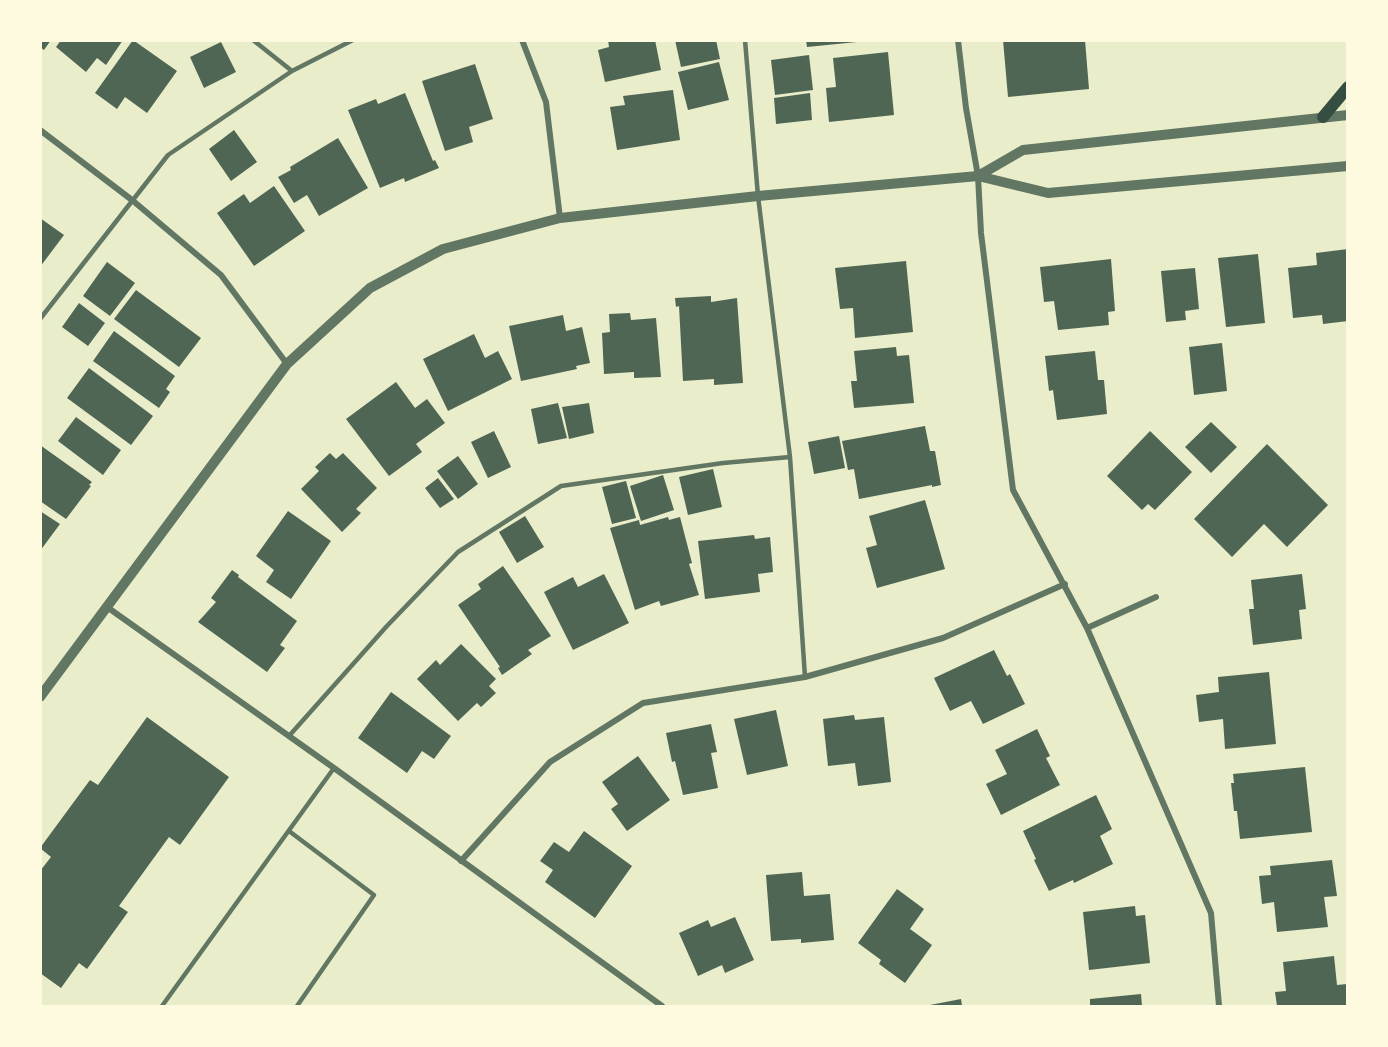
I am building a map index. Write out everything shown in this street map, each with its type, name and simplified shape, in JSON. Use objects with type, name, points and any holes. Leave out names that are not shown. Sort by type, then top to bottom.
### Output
[{"type":"main road","points":[[1323,117],[1347,87]]},
{"type":"street","points":[[522,40],[546,102],[560,218]]},
{"type":"street","points":[[958,40],[966,108],[978,176],[981,233],[1013,490],[1087,628],[1210,913],[1219,1006]]},
{"type":"street","points":[[978,176],[1023,150],[1347,115]]},
{"type":"street","points":[[40,130],[132,200],[221,275],[287,364]]},
{"type":"street","points":[[40,697],[287,364],[370,288],[443,249],[560,218],[758,196],[978,176],[1048,193],[1347,166]]},
{"type":"street","points":[[461,861],[550,762],[643,703],[805,677],[943,638],[1065,584]]},
{"type":"street","points":[[1087,628],[1156,597]]},
{"type":"street","points":[[107,607],[662,1006]]},
{"type":"lane","points":[[253,40],[292,71]]},
{"type":"lane","points":[[40,319],[168,154],[292,71],[353,40]]},
{"type":"lane","points":[[746,40],[758,196],[790,458],[805,677]]},
{"type":"lane","points":[[289,736],[386,627],[458,552],[561,486],[723,463],[790,458]]},
{"type":"lane","points":[[162,1006],[334,768]]},
{"type":"lane","points":[[289,831],[374,895],[297,1006]]},
{"type":"building","points":[[40,40],[51,40],[44,50],[40,47]]},
{"type":"building","points":[[61,40],[123,40],[106,65],[97,58],[86,72],[56,47]]},
{"type":"building","points":[[133,40],[177,71],[147,113],[125,97],[117,109],[95,93]]},
{"type":"building","points":[[608,40],[655,40],[661,70],[605,82],[598,50],[609,47]]},
{"type":"building","points":[[675,40],[716,40],[720,59],[681,67]]},
{"type":"building","points":[[806,40],[857,40],[857,42],[807,47]]},
{"type":"building","points":[[1003,40],[1085,40],[1089,89],[1008,97]]},
{"type":"building","points":[[221,42],[236,72],[204,88],[190,57]]},
{"type":"building","points":[[888,52],[894,115],[829,122],[826,88],[836,87],[833,58]]},
{"type":"building","points":[[809,55],[813,90],[775,95],[771,60]]},
{"type":"building","points":[[719,62],[729,100],[688,110],[678,72]]},
{"type":"building","points":[[475,64],[493,119],[469,127],[473,142],[445,151],[422,81]]},
{"type":"building","points":[[673,90],[680,140],[617,150],[610,107],[625,105],[623,96]]},
{"type":"building","points":[[405,93],[433,161],[435,160],[439,168],[405,182],[404,178],[380,188],[348,110],[376,99],[378,104]]},
{"type":"building","points":[[810,93],[812,120],[776,124],[774,98]]},
{"type":"building","points":[[234,130],[257,162],[231,181],[209,149]]},
{"type":"building","points":[[338,138],[368,188],[319,216],[307,195],[294,203],[278,177],[291,170],[290,167]]},
{"type":"building","points":[[274,186],[305,231],[254,266],[217,213],[244,194],[250,203]]},
{"type":"building","points":[[40,218],[64,235],[40,267]]},
{"type":"building","points":[[1348,249],[1348,321],[1323,324],[1322,315],[1293,318],[1288,268],[1317,265],[1316,253]]},
{"type":"building","points":[[1258,254],[1265,323],[1226,327],[1218,258]]},
{"type":"building","points":[[1111,259],[1115,311],[1108,312],[1109,325],[1058,330],[1054,301],[1044,302],[1040,267]]},
{"type":"building","points":[[906,261],[913,332],[855,338],[853,308],[840,309],[835,268]]},
{"type":"building","points":[[107,262],[135,283],[110,316],[83,296]]},
{"type":"building","points":[[1195,268],[1199,309],[1185,311],[1186,320],[1166,322],[1161,271]]},
{"type":"building","points":[[136,290],[201,338],[179,367],[114,319]]},
{"type":"building","points":[[711,296],[711,302],[737,298],[743,383],[714,385],[714,379],[683,381],[679,306],[676,307],[675,298]]},
{"type":"building","points":[[79,303],[105,323],[88,346],[62,327]]},
{"type":"building","points":[[630,313],[631,320],[656,318],[661,377],[634,378],[634,372],[604,374],[602,333],[610,332],[609,314]]},
{"type":"building","points":[[563,315],[566,331],[582,327],[590,363],[576,366],[577,369],[521,381],[509,326]]},
{"type":"building","points":[[114,331],[175,376],[166,389],[170,392],[159,408],[93,361]]},
{"type":"building","points":[[474,334],[485,358],[498,351],[512,379],[448,411],[423,359]]},
{"type":"building","points":[[1222,343],[1227,391],[1194,395],[1189,347]]},
{"type":"building","points":[[896,347],[897,356],[909,355],[914,403],[854,408],[851,381],[857,381],[854,351]]},
{"type":"building","points":[[1095,351],[1098,380],[1104,380],[1107,414],[1057,420],[1053,390],[1049,391],[1045,356]]},
{"type":"building","points":[[89,368],[153,416],[131,445],[67,398]]},
{"type":"building","points":[[396,382],[415,408],[427,399],[445,423],[416,444],[422,452],[389,476],[346,419]]},
{"type":"building","points":[[558,403],[567,438],[538,444],[531,409]]},
{"type":"building","points":[[589,403],[594,433],[569,439],[562,407]]},
{"type":"building","points":[[76,417],[121,450],[103,475],[58,441]]},
{"type":"building","points":[[1211,422],[1237,447],[1211,473],[1185,447]]},
{"type":"building","points":[[925,426],[930,451],[935,451],[941,485],[859,499],[854,469],[848,470],[842,441]]},
{"type":"building","points":[[494,431],[511,467],[488,478],[471,442]]},
{"type":"building","points":[[1150,431],[1192,472],[1155,510],[1148,504],[1142,510],[1107,476]]},
{"type":"building","points":[[839,436],[845,468],[814,474],[808,442]]},
{"type":"building","points":[[1267,444],[1328,505],[1287,547],[1264,524],[1232,557],[1194,519]]},
{"type":"building","points":[[40,445],[92,482],[66,519],[40,501]]},
{"type":"building","points":[[330,453],[336,459],[343,453],[377,488],[356,509],[361,513],[342,532],[301,489],[319,471],[315,467]]},
{"type":"building","points":[[458,456],[478,484],[458,499],[437,471]]},
{"type":"building","points":[[713,469],[722,507],[688,515],[679,477]]},
{"type":"building","points":[[663,475],[674,510],[641,521],[630,486]]},
{"type":"building","points":[[438,478],[454,499],[440,508],[425,488]]},
{"type":"building","points":[[626,481],[636,518],[612,524],[602,487]]},
{"type":"building","points":[[925,500],[945,569],[877,588],[866,548],[877,545],[869,516]]},
{"type":"building","points":[[40,511],[60,524],[40,551]]},
{"type":"building","points":[[288,511],[331,541],[291,599],[266,582],[274,570],[256,556]]},
{"type":"building","points":[[525,516],[544,547],[517,563],[499,532]]},
{"type":"building","points":[[668,517],[669,520],[680,517],[692,563],[689,564],[699,595],[661,606],[659,601],[635,610],[610,528],[639,520],[640,525]]},
{"type":"building","points":[[754,535],[755,539],[770,537],[773,572],[758,574],[760,592],[705,599],[698,541]]},
{"type":"building","points":[[503,566],[551,636],[528,650],[532,654],[502,675],[498,668],[500,667],[458,605],[481,589],[478,584]]},
{"type":"building","points":[[232,570],[239,575],[238,577],[297,621],[280,645],[285,648],[267,672],[198,622],[216,602],[211,598]]},
{"type":"building","points":[[604,574],[629,623],[573,650],[544,592],[573,577],[578,587]]},
{"type":"building","points":[[1302,574],[1306,609],[1299,610],[1302,639],[1253,645],[1249,609],[1254,609],[1251,580]]},
{"type":"building","points":[[461,644],[496,679],[489,686],[496,693],[481,707],[477,703],[458,721],[417,679],[436,660],[440,665]]},
{"type":"building","points":[[994,650],[1007,676],[1010,674],[1025,704],[983,724],[971,701],[950,711],[934,678]]},
{"type":"building","points":[[1269,672],[1276,744],[1225,749],[1223,719],[1199,722],[1196,695],[1219,692],[1218,677]]},
{"type":"building","points":[[391,692],[451,736],[434,759],[422,751],[407,773],[358,738]]},
{"type":"building","points":[[776,710],[788,766],[747,775],[734,719]]},
{"type":"building","points":[[854,715],[855,720],[884,717],[891,782],[858,786],[855,763],[828,766],[823,719]]},
{"type":"building","points":[[147,717],[229,777],[180,845],[169,837],[119,906],[128,912],[87,969],[79,963],[61,988],[40,973],[40,871],[51,857],[40,848],[90,780],[98,785]]},
{"type":"building","points":[[711,724],[717,752],[711,753],[718,788],[683,795],[675,761],[672,762],[666,733]]},
{"type":"building","points":[[1037,729],[1050,756],[1046,758],[1060,785],[1001,815],[986,784],[1007,774],[995,750]]},
{"type":"building","points":[[638,756],[670,800],[627,831],[611,809],[618,804],[602,782]]},
{"type":"building","points":[[1305,767],[1312,832],[1240,839],[1237,811],[1234,811],[1231,783],[1234,783],[1233,774]]},
{"type":"building","points":[[1096,795],[1112,829],[1100,836],[1113,864],[1074,883],[1073,880],[1049,891],[1023,831]]},
{"type":"building","points":[[584,831],[632,866],[595,918],[545,882],[553,870],[540,861],[554,842],[569,852]]},
{"type":"building","points":[[1332,860],[1337,896],[1324,897],[1328,927],[1277,932],[1274,902],[1262,904],[1259,876],[1271,875],[1270,866]]},
{"type":"building","points":[[802,872],[804,896],[830,894],[834,940],[801,943],[801,939],[771,941],[766,875]]},
{"type":"building","points":[[897,889],[924,909],[910,929],[932,945],[905,983],[879,964],[881,960],[858,943]]},
{"type":"building","points":[[1135,906],[1136,916],[1145,915],[1150,963],[1089,970],[1083,912]]},
{"type":"building","points":[[735,917],[754,960],[725,973],[722,965],[698,976],[679,933],[708,920],[711,927]]},
{"type":"building","points":[[1334,956],[1337,985],[1347,984],[1348,1006],[1277,1006],[1275,992],[1286,991],[1283,962]]},
{"type":"building","points":[[1141,994],[1142,1006],[1090,1006],[1090,999]]},
{"type":"building","points":[[961,999],[962,1006],[930,1006],[930,1005]]}]
